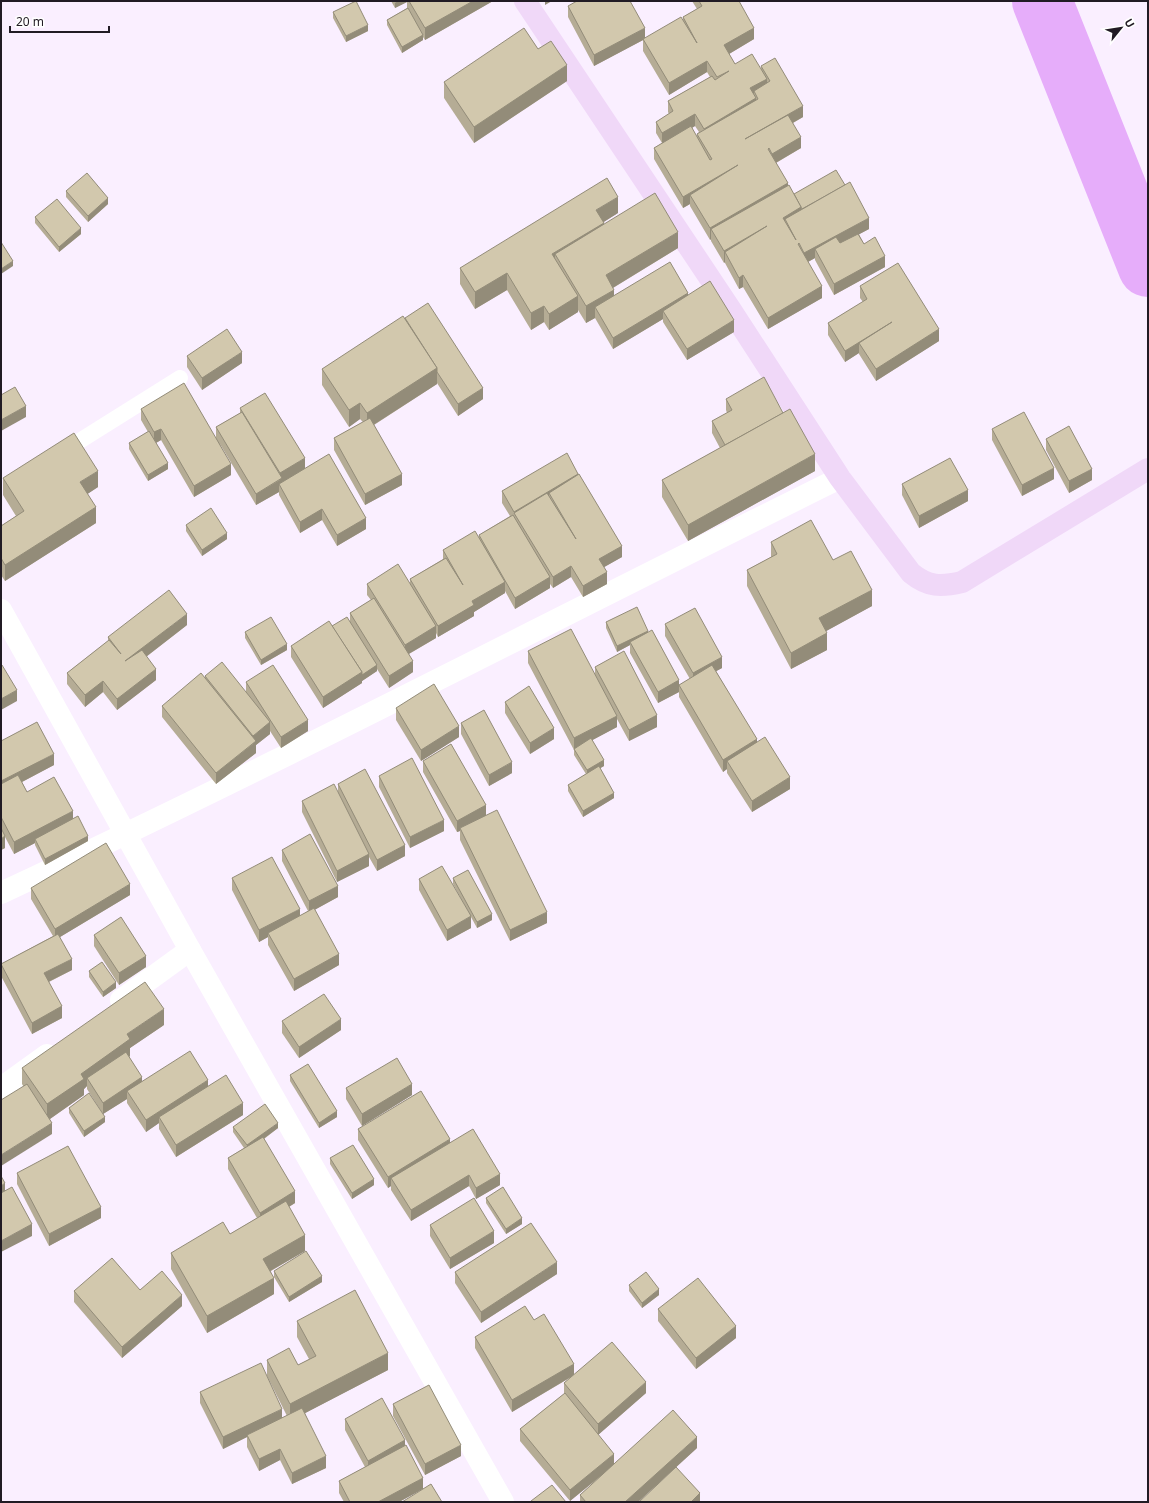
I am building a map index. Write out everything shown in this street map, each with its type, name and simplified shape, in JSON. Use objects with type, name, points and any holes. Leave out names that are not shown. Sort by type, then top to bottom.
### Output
[{"type":"street","points":[[525,1],[731,310],[840,478],[911,574],[921,581],[934,585],[947,585],[962,582],[1148,469]]},
{"type":"street","points":[[1,893],[127,834],[450,674],[703,545],[840,478]]},
{"type":"street","points":[[1,610],[127,834],[190,950],[503,1502]]},
{"type":"street","points":[[108,1010],[190,950]]},
{"type":"street","points":[[1,1088],[64,1042]]},
{"type":"lane","points":[[48,461],[180,378]]},
{"type":"building","points":[[356,1],[368,25],[346,36],[333,12]]},
{"type":"building","points":[[409,1],[473,1],[425,28]]},
{"type":"building","points":[[577,1],[630,1],[645,28],[594,55],[568,6]]},
{"type":"building","points":[[699,1],[739,1],[754,28],[724,45],[735,64],[752,54],[767,79],[750,88],[756,98],[704,129],[695,114],[662,133],[656,122],[673,111],[668,101],[712,76],[715,80],[729,71],[717,77],[707,61],[669,83],[643,39],[681,17],[697,43],[683,17],[702,6]]},
{"type":"building","points":[[408,8],[423,35],[402,47],[387,20]]},
{"type":"building","points":[[524,28],[538,49],[551,41],[567,65],[474,127],[444,82]]},
{"type":"building","points":[[775,58],[803,106],[745,139],[788,115],[801,137],[772,154],[769,148],[768,149],[788,183],[710,228],[690,195],[738,165],[683,197],[654,148],[691,126],[710,160],[712,159],[697,134],[758,99],[754,91],[770,81],[761,66]]},
{"type":"building","points":[[836,170],[845,185],[802,209],[794,194]]},
{"type":"building","points":[[87,173],[108,198],[88,216],[66,191]]},
{"type":"building","points":[[607,178],[618,197],[596,210],[604,223],[552,254],[578,296],[549,314],[544,306],[531,313],[507,273],[475,292],[460,268]]},
{"type":"building","points":[[850,182],[869,218],[804,253],[799,243],[798,244],[822,286],[768,318],[743,275],[739,278],[725,252],[767,226],[724,251],[711,229],[789,185],[801,207],[783,218],[796,240],[785,219]]},
{"type":"building","points":[[655,193],[678,232],[606,275],[614,290],[586,306],[555,254]]},
{"type":"building","points":[[57,199],[81,228],[59,247],[35,217]]},
{"type":"building","points":[[858,234],[864,244],[875,237],[885,256],[834,284],[815,249],[836,237],[840,243]]},
{"type":"building","points":[[1,242],[13,261],[1,269]]},
{"type":"building","points":[[670,262],[688,293],[613,338],[595,307]]},
{"type":"building","points":[[898,263],[939,329],[876,369],[859,343],[892,322],[845,351],[828,323],[867,299],[860,286]]},
{"type":"building","points":[[710,281],[734,320],[687,349],[663,311]]},
{"type":"building","points":[[428,303],[483,388],[458,404],[405,318]]},
{"type":"building","points":[[403,316],[437,368],[367,413],[360,403],[349,410],[322,369]]},
{"type":"building","points":[[227,329],[242,352],[202,378],[187,356]]},
{"type":"building","points":[[764,377],[783,413],[725,445],[712,421],[732,410],[726,399]]},
{"type":"building","points":[[184,383],[231,464],[194,486],[161,429],[154,432],[141,409]]},
{"type":"building","points":[[15,387],[26,406],[1,420],[1,395]]},
{"type":"building","points":[[265,393],[305,458],[280,473],[240,408]]},
{"type":"building","points":[[790,409],[815,454],[688,525],[662,480]]},
{"type":"building","points":[[242,412],[282,478],[256,494],[216,427]]},
{"type":"building","points":[[1024,412],[1054,468],[1022,485],[992,429]]},
{"type":"building","points":[[370,418],[402,474],[365,494],[334,438]]},
{"type":"building","points":[[1069,426],[1092,469],[1069,481],[1046,439]]},
{"type":"building","points":[[149,431],[168,463],[148,475],[129,443]]},
{"type":"building","points":[[74,433],[98,471],[80,482],[96,507],[5,565],[1,558],[1,526],[24,511],[3,478]]},
{"type":"building","points":[[567,453],[578,474],[514,512],[502,491]]},
{"type":"building","points":[[329,454],[366,518],[337,535],[322,509],[300,522],[279,484]]},
{"type":"building","points":[[950,458],[968,490],[919,516],[902,484]]},
{"type":"building","points":[[579,474],[622,546],[599,559],[607,572],[583,586],[571,566],[553,577],[514,513],[547,493],[576,539],[549,493]]},
{"type":"building","points":[[211,508],[227,533],[202,550],[186,525]]},
{"type":"building","points":[[513,515],[550,577],[515,598],[479,535]]},
{"type":"building","points":[[811,520],[833,560],[851,551],[872,590],[819,618],[827,633],[791,653],[747,570],[777,554],[771,542]]},
{"type":"building","points":[[475,531],[505,582],[472,601],[474,605],[438,626],[410,579],[446,558],[463,585],[443,550]]},
{"type":"building","points":[[398,564],[436,626],[405,645],[367,584]]},
{"type":"building","points":[[169,590],[187,614],[125,661],[142,650],[156,669],[117,699],[103,681],[85,695],[67,673],[109,640],[121,654],[108,637]]},
{"type":"building","points":[[374,598],[413,661],[389,676],[350,613]]},
{"type":"building","points":[[637,607],[648,631],[617,646],[606,622]]},
{"type":"building","points":[[695,608],[722,657],[693,673],[665,624]]},
{"type":"building","points":[[271,617],[287,644],[261,660],[245,632]]},
{"type":"building","points":[[347,617],[377,665],[362,675],[362,672],[332,626]]},
{"type":"building","points":[[329,621],[362,672],[323,697],[291,646]]},
{"type":"building","points":[[571,629],[617,716],[574,738],[528,651]]},
{"type":"building","points":[[652,630],[679,680],[658,692],[630,642]]},
{"type":"building","points":[[624,651],[657,715],[629,730],[595,667]]},
{"type":"building","points":[[222,662],[270,722],[253,736],[205,676]]},
{"type":"building","points":[[1,665],[17,690],[1,699]]},
{"type":"building","points":[[273,665],[308,720],[281,737],[246,682]]},
{"type":"building","points":[[712,665],[757,739],[723,760],[679,685]]},
{"type":"building","points":[[201,673],[256,741],[216,773],[162,706]]},
{"type":"building","points":[[434,684],[459,726],[421,750],[396,708]]},
{"type":"building","points":[[529,686],[554,728],[530,743],[505,702]]},
{"type":"building","points":[[484,710],[512,762],[489,775],[461,723]]},
{"type":"building","points":[[37,722],[54,754],[1,781],[1,741]]},
{"type":"building","points":[[765,737],[790,777],[752,801],[727,761]]},
{"type":"building","points":[[591,738],[604,760],[587,770],[574,749]]},
{"type":"building","points":[[451,744],[486,805],[457,821],[423,761]]},
{"type":"building","points":[[412,758],[444,820],[410,837],[379,776]]},
{"type":"building","points":[[599,766],[614,793],[583,811],[568,785]]},
{"type":"building","points":[[365,769],[405,845],[377,860],[338,784]]},
{"type":"building","points":[[18,775],[27,792],[54,777],[73,811],[14,842],[1,817],[1,784]]},
{"type":"building","points":[[334,784],[369,854],[337,871],[302,801]]},
{"type":"building","points":[[497,810],[547,912],[510,930],[460,828]]},
{"type":"building","points":[[78,816],[88,836],[45,859],[35,839]]},
{"type":"building","points":[[1,828],[5,836],[1,839]]},
{"type":"building","points":[[310,834],[338,886],[309,901],[282,850]]},
{"type":"building","points":[[106,843],[130,884],[55,929],[31,888]]},
{"type":"building","points":[[272,857],[300,909],[259,930],[232,878]]},
{"type":"building","points":[[442,866],[471,916],[447,930],[419,879]]},
{"type":"building","points":[[468,870],[492,914],[477,922],[453,878]]},
{"type":"building","points":[[314,908],[339,954],[294,979],[268,933]]},
{"type":"building","points":[[121,917],[146,956],[119,973],[94,935]]},
{"type":"building","points":[[58,934],[72,959],[44,973],[62,1006],[32,1023],[1,964]]},
{"type":"building","points":[[102,962],[116,982],[103,992],[89,971]]},
{"type":"building","points":[[145,982],[164,1009],[127,1034],[130,1039],[81,1074],[84,1079],[47,1104],[22,1068]]},
{"type":"building","points":[[324,994],[341,1019],[299,1047],[282,1021]]},
{"type":"building","points":[[190,1051],[208,1080],[146,1120],[127,1091]]},
{"type":"building","points":[[126,1052],[142,1077],[103,1103],[87,1078]]},
{"type":"building","points":[[397,1058],[412,1084],[362,1114],[346,1088]]},
{"type":"building","points":[[308,1064],[337,1111],[319,1123],[290,1075]]},
{"type":"building","points":[[226,1075],[243,1103],[176,1145],[159,1117]]},
{"type":"building","points":[[27,1084],[52,1123],[1,1155],[1,1100]]},
{"type":"building","points":[[421,1091],[450,1139],[388,1177],[358,1129]]},
{"type":"building","points":[[89,1093],[105,1117],[84,1131],[69,1108]]},
{"type":"building","points":[[265,1104],[278,1123],[247,1145],[233,1127]]},
{"type":"building","points":[[473,1129],[500,1174],[476,1188],[469,1175],[411,1210],[391,1178]]},
{"type":"building","points":[[263,1137],[295,1191],[260,1213],[228,1158]]},
{"type":"building","points":[[353,1145],[374,1179],[352,1193],[330,1158]]},
{"type":"building","points":[[68,1146],[101,1207],[49,1234],[17,1173]]},
{"type":"building","points":[[1,1176],[5,1183],[1,1186]]},
{"type":"building","points":[[12,1187],[32,1224],[1,1241],[1,1193]]},
{"type":"building","points":[[503,1187],[522,1218],[506,1229],[486,1198]]},
{"type":"building","points":[[474,1198],[494,1231],[450,1258],[430,1225]]},
{"type":"building","points":[[286,1201],[305,1235],[263,1259],[274,1278],[207,1316],[171,1253],[223,1222],[230,1234]]},
{"type":"building","points":[[531,1223],[557,1262],[481,1312],[455,1272]]},
{"type":"building","points":[[306,1251],[322,1276],[289,1297],[274,1271]]},
{"type":"building","points":[[112,1258],[140,1290],[162,1271],[182,1295],[122,1347],[74,1291]]},
{"type":"building","points":[[646,1272],[659,1289],[642,1303],[629,1285]]},
{"type":"building","points":[[698,1278],[736,1326],[696,1358],[658,1309]]},
{"type":"building","points":[[355,1290],[388,1353],[290,1404],[267,1360],[289,1348],[298,1365],[316,1356],[297,1321]]},
{"type":"building","points":[[525,1306],[534,1320],[544,1314],[574,1364],[512,1400],[475,1337]]},
{"type":"building","points":[[612,1342],[646,1382],[598,1424],[564,1383]]},
{"type":"building","points":[[261,1363],[282,1409],[223,1437],[200,1392]]},
{"type":"building","points":[[429,1385],[461,1445],[425,1464],[393,1404]]},
{"type":"building","points":[[565,1393],[614,1454],[570,1490],[520,1429]]},
{"type":"building","points":[[382,1398],[405,1440],[368,1461],[345,1419]]},
{"type":"building","points":[[302,1408],[326,1456],[292,1473],[280,1449],[259,1459],[247,1435]]},
{"type":"building","points":[[673,1410],[697,1437],[625,1502],[586,1502],[580,1495]]},
{"type":"building","points":[[406,1445],[423,1478],[378,1502],[350,1502],[339,1481]]},
{"type":"building","points":[[676,1467],[700,1493],[691,1502],[639,1502]]},
{"type":"building","points":[[431,1484],[442,1502],[402,1502]]},
{"type":"building","points":[[552,1485],[566,1502],[531,1501]]},
{"type":"waterway","points":[[1042,1],[1148,267]]}]
